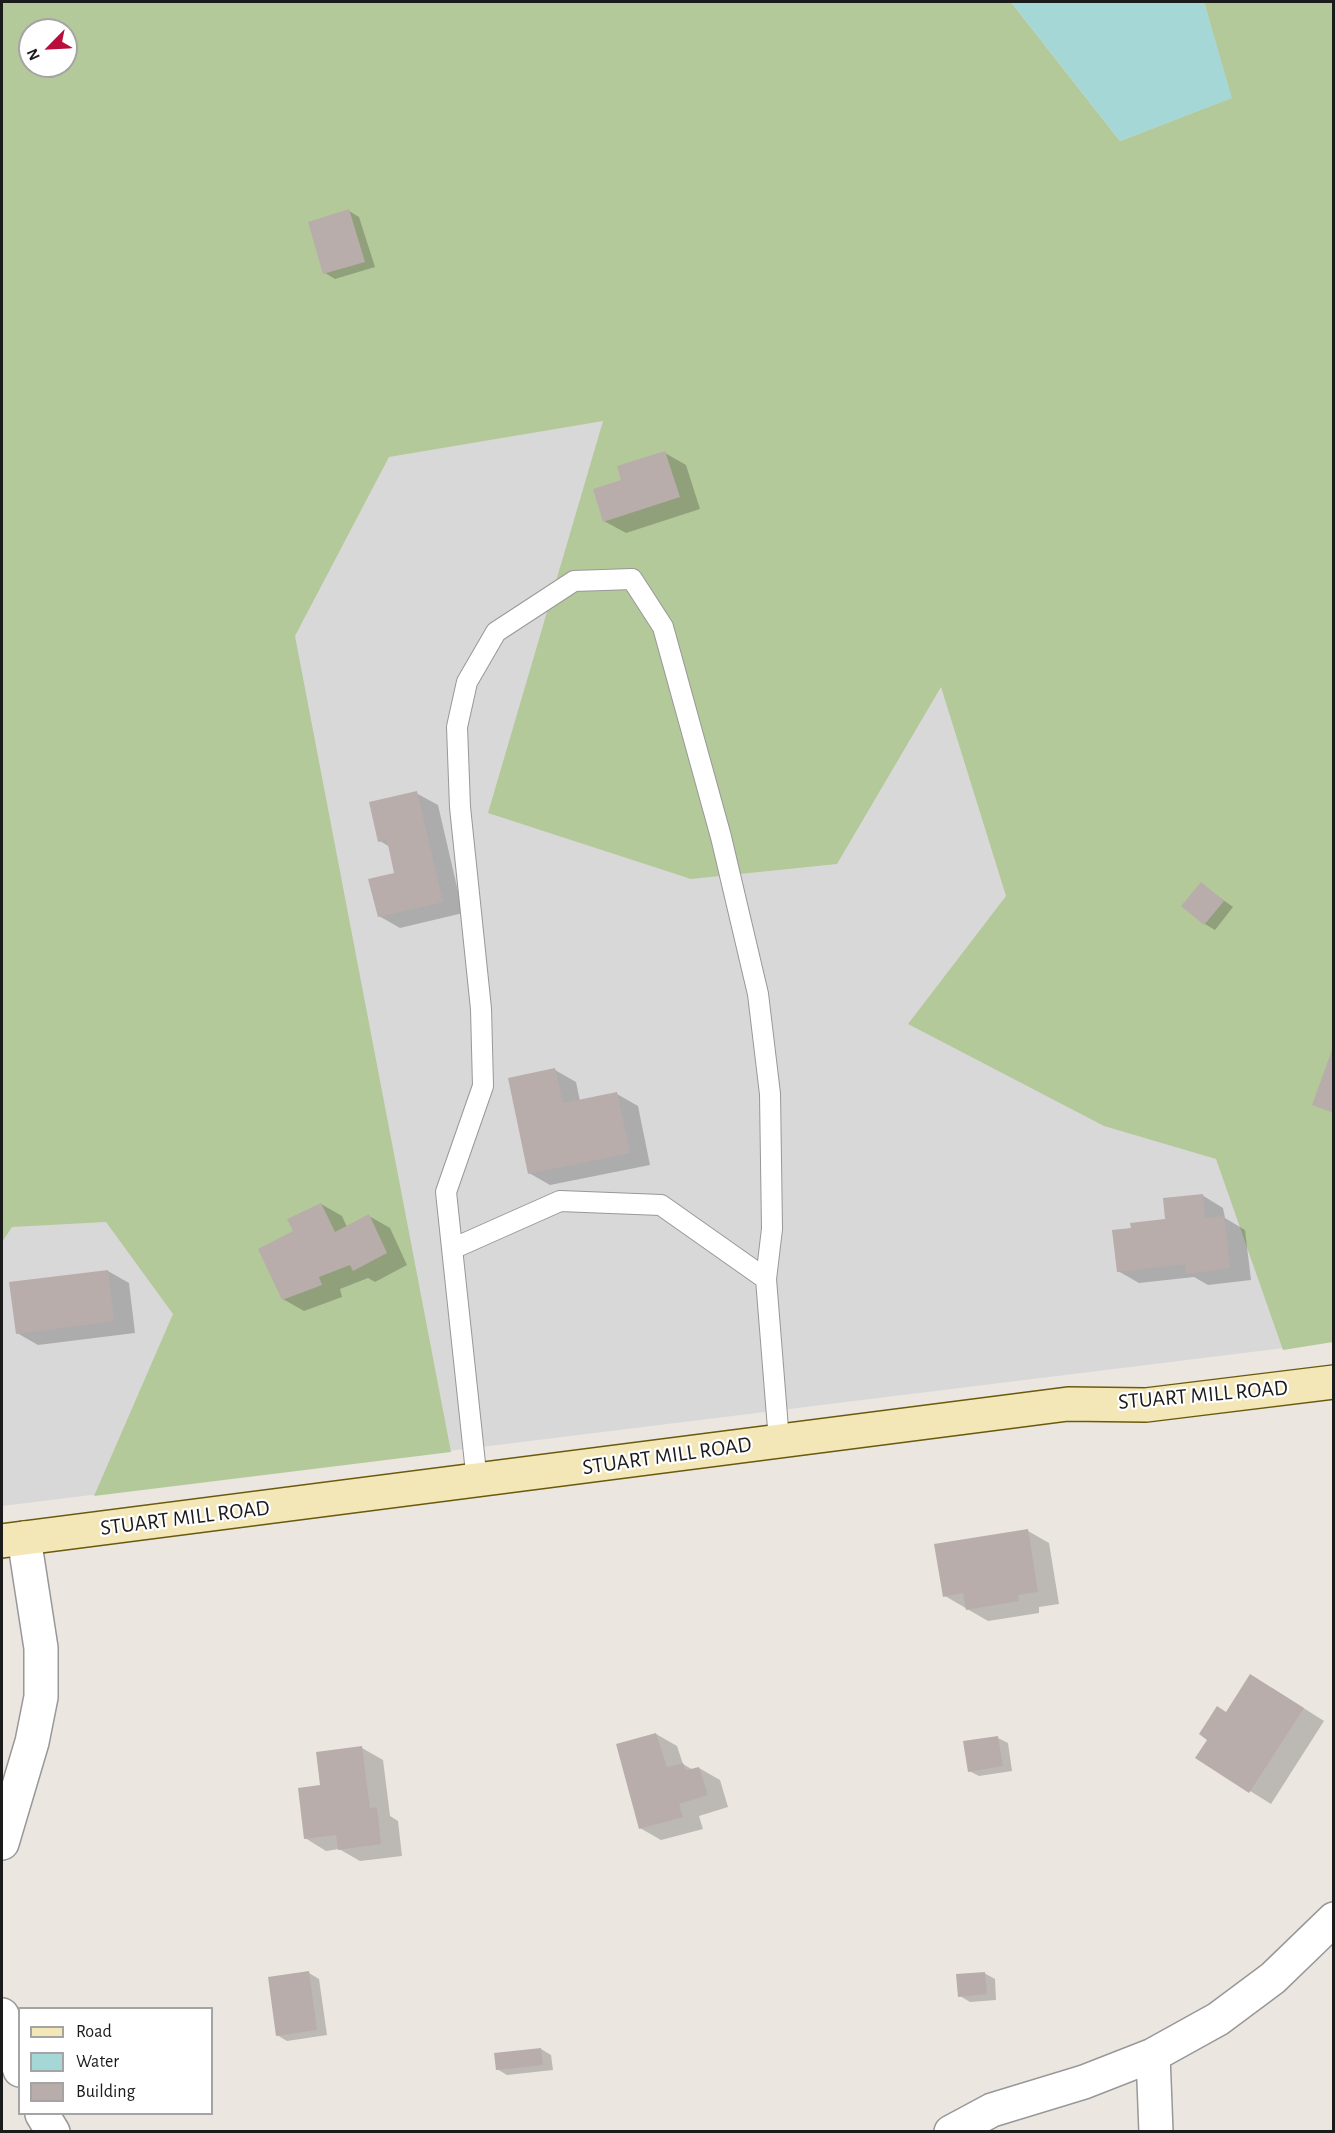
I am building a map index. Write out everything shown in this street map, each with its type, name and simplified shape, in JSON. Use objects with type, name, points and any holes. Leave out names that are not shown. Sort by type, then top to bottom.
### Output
[{"type":"main road","name":"STUART MILL ROAD","points":[[13,1539],[477,1482],[1068,1404],[1146,1405],[1334,1382]]},
{"type":"street","points":[[2,1843],[32,1742],[41,1697],[41,1648],[13,1539]]},
{"type":"street","points":[[951,2132],[992,2110],[1084,2082],[1153,2055],[1218,2019],[1273,1978],[1334,1919]]},
{"type":"street","points":[[2,2015],[18,2064]]},
{"type":"street","points":[[1153,2055],[1156,2132]]},
{"type":"street","points":[[43,2115],[53,2132]]},
{"type":"lane","points":[[477,1482],[446,1192],[483,1086],[481,1009],[460,807],[457,727],[467,682],[496,632],[574,581],[632,579],[663,627],[721,837],[758,994],[770,1094],[772,1229],[766,1279],[779,1441]]},
{"type":"lane","points":[[452,1249],[560,1202],[662,1205],[766,1279]]},
{"type":"shaded area","points":[[1333,139],[1333,1342],[2,1506],[2,504]]},
{"type":"green space","points":[[2,2],[1011,2],[1120,141],[1231,98],[1204,2],[1333,2],[1333,1342],[1283,1350],[1216,1159],[1104,1126],[908,1024],[1006,896],[941,687],[837,864],[691,879],[488,813],[603,421],[389,457],[295,636],[451,1452],[94,1496],[173,1314],[106,1222],[12,1227],[2,1242]]},
{"type":"water","points":[[1011,2],[1204,2],[1232,98],[1120,141]]},
{"type":"building","points":[[349,209],[365,262],[323,274],[308,222]]},
{"type":"building","points":[[665,451],[680,497],[603,522],[593,489],[621,480],[617,466]]},
{"type":"building","points":[[417,791],[443,902],[378,917],[368,879],[394,873],[387,840],[378,842],[369,802]]},
{"type":"building","points":[[1201,882],[1224,901],[1204,925],[1181,906]]},
{"type":"building","points":[[1334,1047],[1334,1113],[1312,1105]]},
{"type":"building","points":[[555,1068],[563,1103],[617,1092],[630,1153],[528,1174],[508,1078]]},
{"type":"building","points":[[1203,1194],[1205,1218],[1224,1216],[1230,1268],[1186,1274],[1185,1264],[1117,1272],[1112,1230],[1131,1228],[1130,1223],[1165,1219],[1163,1198]]},
{"type":"building","points":[[321,1203],[335,1232],[369,1214],[387,1253],[353,1271],[350,1265],[319,1277],[322,1285],[282,1300],[258,1249],[293,1231],[287,1219]]},
{"type":"building","points":[[108,1270],[114,1321],[16,1334],[9,1282]]},
{"type":"building","points":[[1028,1529],[1038,1592],[1018,1595],[1019,1601],[966,1610],[963,1593],[943,1597],[934,1544]]},
{"type":"building","points":[[1250,1674],[1304,1708],[1249,1793],[1195,1758],[1207,1740],[1199,1734],[1217,1706],[1226,1712]]},
{"type":"building","points":[[656,1733],[667,1767],[683,1763],[686,1770],[699,1767],[708,1795],[679,1804],[683,1817],[639,1829],[616,1744]]},
{"type":"building","points":[[998,1736],[1003,1766],[968,1772],[963,1741]]},
{"type":"building","points":[[362,1746],[370,1808],[377,1807],[381,1844],[338,1850],[336,1835],[304,1839],[298,1788],[320,1785],[316,1752]]},
{"type":"building","points":[[309,1971],[317,2030],[276,2036],[268,1977]]},
{"type":"building","points":[[985,1972],[987,1994],[958,1997],[956,1974]]},
{"type":"building","points":[[541,2048],[543,2065],[496,2070],[494,2053]]}]
